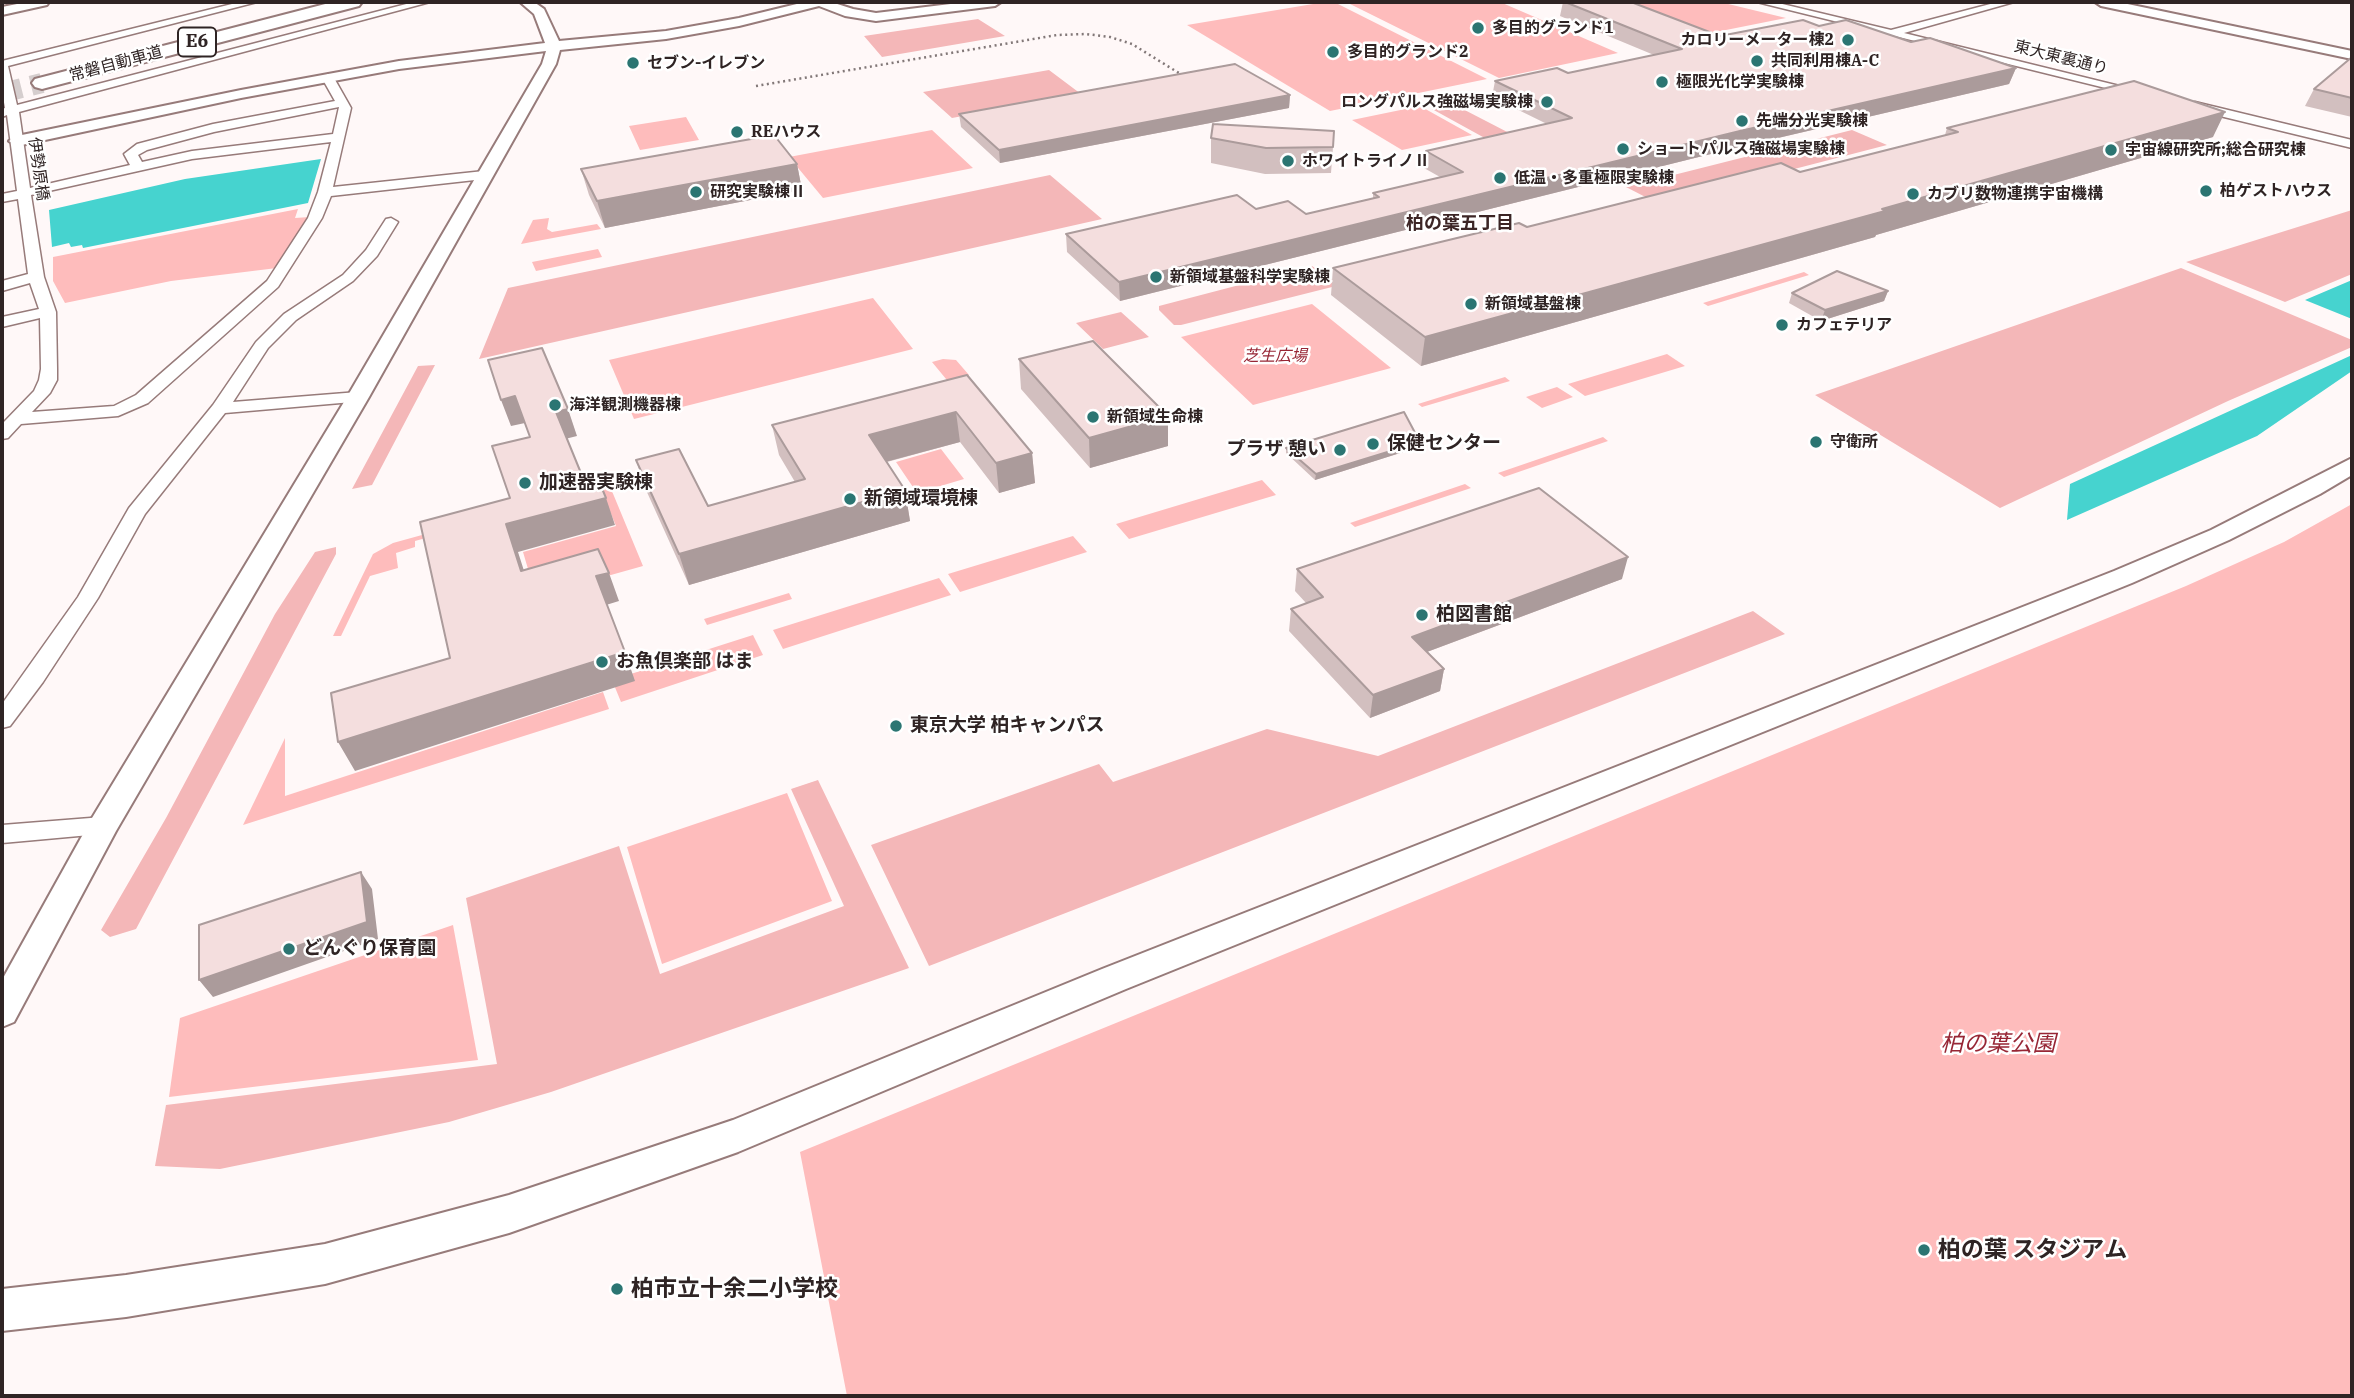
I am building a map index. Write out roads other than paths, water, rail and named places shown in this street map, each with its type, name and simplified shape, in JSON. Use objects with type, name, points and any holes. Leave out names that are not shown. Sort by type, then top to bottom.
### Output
[{"type":"highway","name":"常磐自動車道","points":[[316,2],[34,80],[353,2]]},
{"type":"street","points":[[2,11],[20,4],[43,2]]},
{"type":"street","points":[[2,65],[252,2]]},
{"type":"street","points":[[7,111],[425,2]]},
{"type":"street","points":[[2,1012],[103,826],[358,397],[549,64],[553,46],[547,24],[539,12],[526,2]]},
{"type":"street","points":[[16,141],[440,58],[703,29],[820,2],[850,13],[876,18],[995,2]]},
{"type":"street","name":"東大東裏通り","points":[[1762,2],[2155,96]]},
{"type":"street","points":[[1892,33],[2009,2]]},
{"type":"street","points":[[2101,2],[2352,55]]},
{"type":"street","name":"伊勢原橋","points":[[2,65],[7,111],[16,141],[36,277],[48,312],[48,380],[41,393],[2,434]]},
{"type":"street","points":[[17,419],[99,415],[118,411],[142,399],[273,284],[315,218],[325,192],[345,108],[328,78]]},
{"type":"street","points":[[137,166],[131,154],[142,147],[213,128],[342,103]]},
{"type":"street","points":[[2181,103],[2352,144]]},
{"type":"street","points":[[2,198],[192,155],[338,137]]},
{"type":"street","points":[[325,192],[484,174]]},
{"type":"street","points":[[2,720],[35,677],[88,598],[136,512],[220,408],[262,345],[290,317],[348,278],[372,253],[391,222]]},
{"type":"street","points":[[2,286],[36,277]]},
{"type":"street","points":[[2,322],[48,312]]},
{"type":"street","points":[[220,408],[358,397]]},
{"type":"street","points":[[2,1310],[125,1296],[325,1264],[509,1214],[738,1135],[1114,979],[2123,577],[2220,535],[2312,489],[2352,465]]},
{"type":"street","points":[[2,834],[103,826]]},
{"type":"water","points":[[321,159],[308,203],[83,248],[82,245],[71,247],[69,243],[52,247],[49,210],[185,179]]},
{"type":"water","points":[[2352,280],[2352,319],[2305,300]]},
{"type":"water","points":[[2352,355],[2352,371],[2257,436],[2067,520],[2070,484]]},
{"type":"tunnel","points":[[2,93],[42,83]]},
{"type":"railway","points":[[756,86],[1057,35],[1086,34],[1110,37],[1132,44],[1195,83]]},
{"type":"place","name":"多目的グランド1","points":[[1478,28]]},
{"type":"place","name":"カロリーメーター棟2","points":[[1848,40]]},
{"type":"place","name":"多目的グランド2","points":[[1333,52]]},
{"type":"place","name":"共同利用棟A-C","points":[[1757,61]]},
{"type":"place","name":"セブン-イレブン","points":[[633,63]]},
{"type":"place","name":"極限光化学実験棟","points":[[1662,82]]},
{"type":"place","name":"ロングパルス強磁場実験棟","points":[[1547,102]]},
{"type":"place","name":"先端分光実験棟","points":[[1742,121]]},
{"type":"place","name":"REハウス","points":[[737,132]]},
{"type":"place","name":"ショートパルス強磁場実験棟","points":[[1623,149]]},
{"type":"place","name":"宇宙線研究所;総合研究棟","points":[[2111,150]]},
{"type":"place","name":"ホワイトライノⅡ","points":[[1288,161]]},
{"type":"place","name":"低温・多重極限実験棟","points":[[1500,178]]},
{"type":"place","name":"柏ゲストハウス","points":[[2206,191]]},
{"type":"place","name":"研究実験棟Ⅱ","points":[[696,192]]},
{"type":"place","name":"カブリ数物連携宇宙機構","points":[[1913,194]]},
{"type":"place","name":"新領域基盤科学実験棟","points":[[1156,277]]},
{"type":"place","name":"新領域基盤棟","points":[[1471,304]]},
{"type":"place","name":"カフェテリア","points":[[1782,325]]},
{"type":"place","name":"海洋観測機器棟","points":[[555,405]]},
{"type":"place","name":"新領域生命棟","points":[[1093,417]]},
{"type":"place","name":"守衛所","points":[[1816,442]]},
{"type":"place","name":"保健センター","points":[[1373,444]]},
{"type":"place","name":"プラザ 憩い","points":[[1340,450]]},
{"type":"place","name":"加速器実験棟","points":[[525,483]]},
{"type":"place","name":"新領域環境棟","points":[[850,499]]},
{"type":"place","name":"柏図書館","points":[[1422,615]]},
{"type":"place","name":"お魚倶楽部 はま","points":[[602,662]]},
{"type":"place","name":"東京大学 柏キャンパス","points":[[896,726]]},
{"type":"place","name":"どんぐり保育園","points":[[289,949]]},
{"type":"place","name":"柏の葉 スタジアム","points":[[1924,1250]]},
{"type":"place","name":"柏市立十余二小学校","points":[[617,1289]]},
{"type":"district","name":"柏の葉五丁目","points":[[1460,224]]},
{"type":"park label","name":"芝生広場","points":[[1275,356]]},
{"type":"park label","name":"柏の葉公園","points":[[1998,1044]]}]
